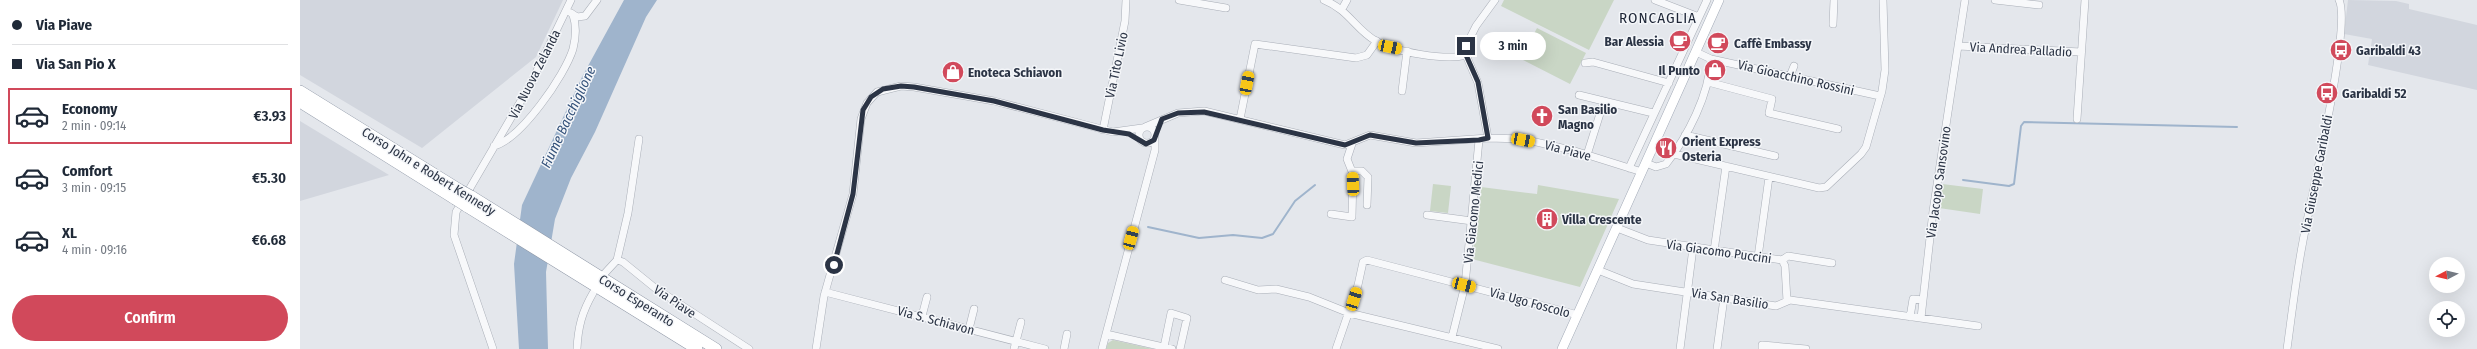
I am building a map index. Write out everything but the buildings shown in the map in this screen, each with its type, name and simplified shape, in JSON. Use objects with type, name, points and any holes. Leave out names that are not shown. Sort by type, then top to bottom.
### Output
[{"type":"highway","name":"Corso John e Robert Kennedy","points":[[300,91],[501,222],[555,262]]},
{"type":"highway","name":"Corso John e Robert Kennedy","points":[[300,102],[458,194]]},
{"type":"highway","name":"Corso John e Robert Kennedy","points":[[501,222],[558,251]]},
{"type":"highway","name":"Corso Esperanto","points":[[558,251],[716,349]]},
{"type":"highway","name":"Corso Esperanto","points":[[555,262],[697,349]]},
{"type":"main road","points":[[1562,349],[1696,52],[1717,1]]},
{"type":"street","name":"Via Nuova Zelanda","points":[[493,349],[454,234],[456,212],[529,87],[570,0]]},
{"type":"street","points":[[566,10],[573,15],[585,16],[597,0]]},
{"type":"street","name":"Via Tito Livio","points":[[1103,130],[1126,21],[1126,0]]},
{"type":"street","points":[[1179,0],[1226,8]]},
{"type":"street","points":[[1324,0],[1342,9],[1376,41],[1407,51],[1458,58],[1466,55]]},
{"type":"street","points":[[1342,9],[1347,0]]},
{"type":"street","points":[[1488,138],[1478,82],[1466,55],[1467,41],[1495,0]]},
{"type":"street","points":[[1655,0],[1699,17]]},
{"type":"street","points":[[1629,168],[1707,0]]},
{"type":"street","points":[[1833,24],[1834,0]]},
{"type":"street","points":[[1674,154],[1819,188],[1829,184],[1864,151],[1880,96],[1885,70],[1883,0]]},
{"type":"street","name":"Via Andrea Palladio","points":[[1965,0],[1958,46],[2081,52]]},
{"type":"street","points":[[1995,0],[2040,5]]},
{"type":"street","name":"Via Andrea Palladio","points":[[2077,119],[2085,0]]},
{"type":"street","name":"Via Giuseppe Garibaldi","points":[[2287,349],[2303,240],[2333,85],[2342,14],[2339,0]]},
{"type":"street","points":[[494,146],[502,143],[527,121],[565,68],[575,40],[576,27],[573,15]]},
{"type":"street","points":[[1240,119],[1255,44],[1356,58],[1367,55],[1376,41]]},
{"type":"street","name":"Via Jacopo Sansovino","points":[[1921,318],[1933,211],[1958,46]]},
{"type":"street","points":[[1402,91],[1407,51]]},
{"type":"street","name":"Via Gioacchino Rossini","points":[[1696,52],[1711,59],[1880,96]]},
{"type":"street","points":[[1646,163],[1662,167],[1674,154],[1685,134],[1708,82],[1711,59]]},
{"type":"street","points":[[1585,63],[1593,62],[1668,83]]},
{"type":"street","points":[[1790,76],[1794,66]]},
{"type":"street","points":[[1708,82],[1772,99],[1769,113],[1838,129]]},
{"type":"street","points":[[816,349],[825,292],[849,213],[856,176],[863,110],[871,97],[877,92],[901,86],[994,101],[1103,130],[1124,132],[1143,128],[1152,128],[1155,136],[1152,161],[1102,349]]},
{"type":"street","points":[[1579,95],[1654,114]]},
{"type":"street","points":[[1587,155],[1604,101]]},
{"type":"street","points":[[1142,142],[1139,134],[1143,128],[1178,113],[1195,111],[1240,119],[1345,145],[1352,144],[1347,159],[1352,171],[1354,195],[1352,217],[1331,214]]},
{"type":"street","points":[[1142,142],[1151,143],[1162,119]]},
{"type":"street","points":[[1124,132],[1142,142],[1150,150],[1152,161]]},
{"type":"street","points":[[1685,134],[1775,156]]},
{"type":"street","name":"Via Piave","points":[[1352,144],[1370,135],[1416,143],[1479,140],[1488,138],[1533,141],[1575,151],[1642,172]]},
{"type":"street","points":[[605,273],[617,260],[628,213],[639,139]]},
{"type":"street","name":"Via Giacomo Medici","points":[[1452,337],[1464,285],[1472,222],[1479,140]]},
{"type":"street","points":[[1714,251],[1726,166]]},
{"type":"street","points":[[1352,171],[1362,171],[1368,177],[1367,205]]},
{"type":"street","points":[[1758,257],[1769,177]]},
{"type":"street","points":[[1427,215],[1472,222]]},
{"type":"street","name":"Via Giacomo Puccini","points":[[1617,228],[1648,240],[1692,248],[1782,260],[1785,266],[1787,301]]},
{"type":"street","points":[[1680,349],[1692,248]]},
{"type":"street","points":[[1782,260],[1788,256],[1832,262]]},
{"type":"street","name":"Via Piave","points":[[617,260],[623,262],[655,288],[749,349]]},
{"type":"street","name":"Via Ugo Foscolo","points":[[1336,349],[1349,313],[1363,262],[1367,260],[1578,314]]},
{"type":"street","name":"Via San Basilio","points":[[1598,270],[1634,284],[1776,306],[1787,301],[1978,326]]},
{"type":"street","points":[[1226,280],[1258,290],[1276,289],[1309,297],[1349,313],[1498,349]]},
{"type":"street","name":"Via S. Schiavon","points":[[825,292],[969,329],[1015,345],[1046,349]]},
{"type":"street","points":[[577,349],[578,330],[581,316],[593,293]]},
{"type":"street","points":[[922,316],[927,297]]},
{"type":"street","points":[[1717,349],[1724,298]]},
{"type":"street","points":[[1910,317],[1913,299],[1923,300]]},
{"type":"street","points":[[969,329],[974,309]]},
{"type":"street","points":[[1164,347],[1171,313],[1186,318],[1180,349]]},
{"type":"street","points":[[1015,345],[1021,322]]},
{"type":"street","points":[[1064,349],[1067,334]]},
{"type":"street","points":[[1106,334],[1172,349]]},
{"type":"street","points":[[1762,349],[1762,345],[1806,349]]},
{"type":"shaded area","points":[[300,0],[563,0],[536,57],[422,148],[300,75]]},
{"type":"shaded area","points":[[2348,0],[2396,1],[2409,4],[2409,9],[2477,25],[2477,90],[2368,65],[2372,39],[2344,34]]},
{"type":"shaded area","points":[[300,121],[389,175],[300,201]]},
{"type":"green space","points":[[1504,0],[1614,0],[1589,50],[1501,6]]},
{"type":"green space","points":[[1537,28],[1586,53],[1570,84],[1521,59]]},
{"type":"green space","points":[[1433,184],[1451,186],[1448,213],[1430,211]]},
{"type":"green space","points":[[1942,184],[1983,189],[1980,214],[1939,208]]},
{"type":"green space","points":[[1538,185],[1619,199],[1580,287],[1472,259],[1481,187],[1537,194]]},
{"type":"green space","points":[[1113,340],[1153,349],[1106,349],[1108,343]]},
{"type":"water","name":"Fiume Bacchiglione","points":[[624,0],[657,0],[646,17],[595,132],[571,178],[555,219],[546,272],[548,349],[519,349],[514,264],[522,205],[582,77]]},
{"type":"waterway","points":[[1963,180],[2009,186],[2014,184],[2021,126],[2024,122],[2237,127]]},
{"type":"waterway","points":[[1148,227],[1199,238],[1233,235],[1262,238],[1273,234],[1295,201],[1315,185]]},
{"type":"place","name":"Bar Alessia","points":[[1680,41]]},
{"type":"place","name":"Caffè Embassy","points":[[1718,43]]},
{"type":"place","name":"Garibaldi 43","points":[[2341,50]]},
{"type":"place","name":"Il Punto","points":[[1715,70]]},
{"type":"place","name":"Enoteca Schiavon","points":[[953,72]]},
{"type":"place","name":"Garibaldi 52","points":[[2327,93]]},
{"type":"place","name":"San Basilio Magno","points":[[1542,116]]},
{"type":"place","name":"Orient Express Osteria","points":[[1666,148]]},
{"type":"place","name":"Villa Crescente","points":[[1547,219]]},
{"type":"district","name":"RONCAGLIA","points":[[1658,18]]},
{"type":"route","points":[[834,265],[853,194],[863,110],[871,97],[883,89],[901,86],[914,87],[994,101],[1103,130],[1120,133],[1124,132],[1134,136],[1146,144],[1149,144],[1154,140],[1158,126],[1162,119],[1178,113],[1195,111],[1240,119],[1345,145],[1352,144],[1370,135],[1416,143],[1479,140],[1488,138],[1487,129],[1478,82],[1466,55],[1466,46]]}]
